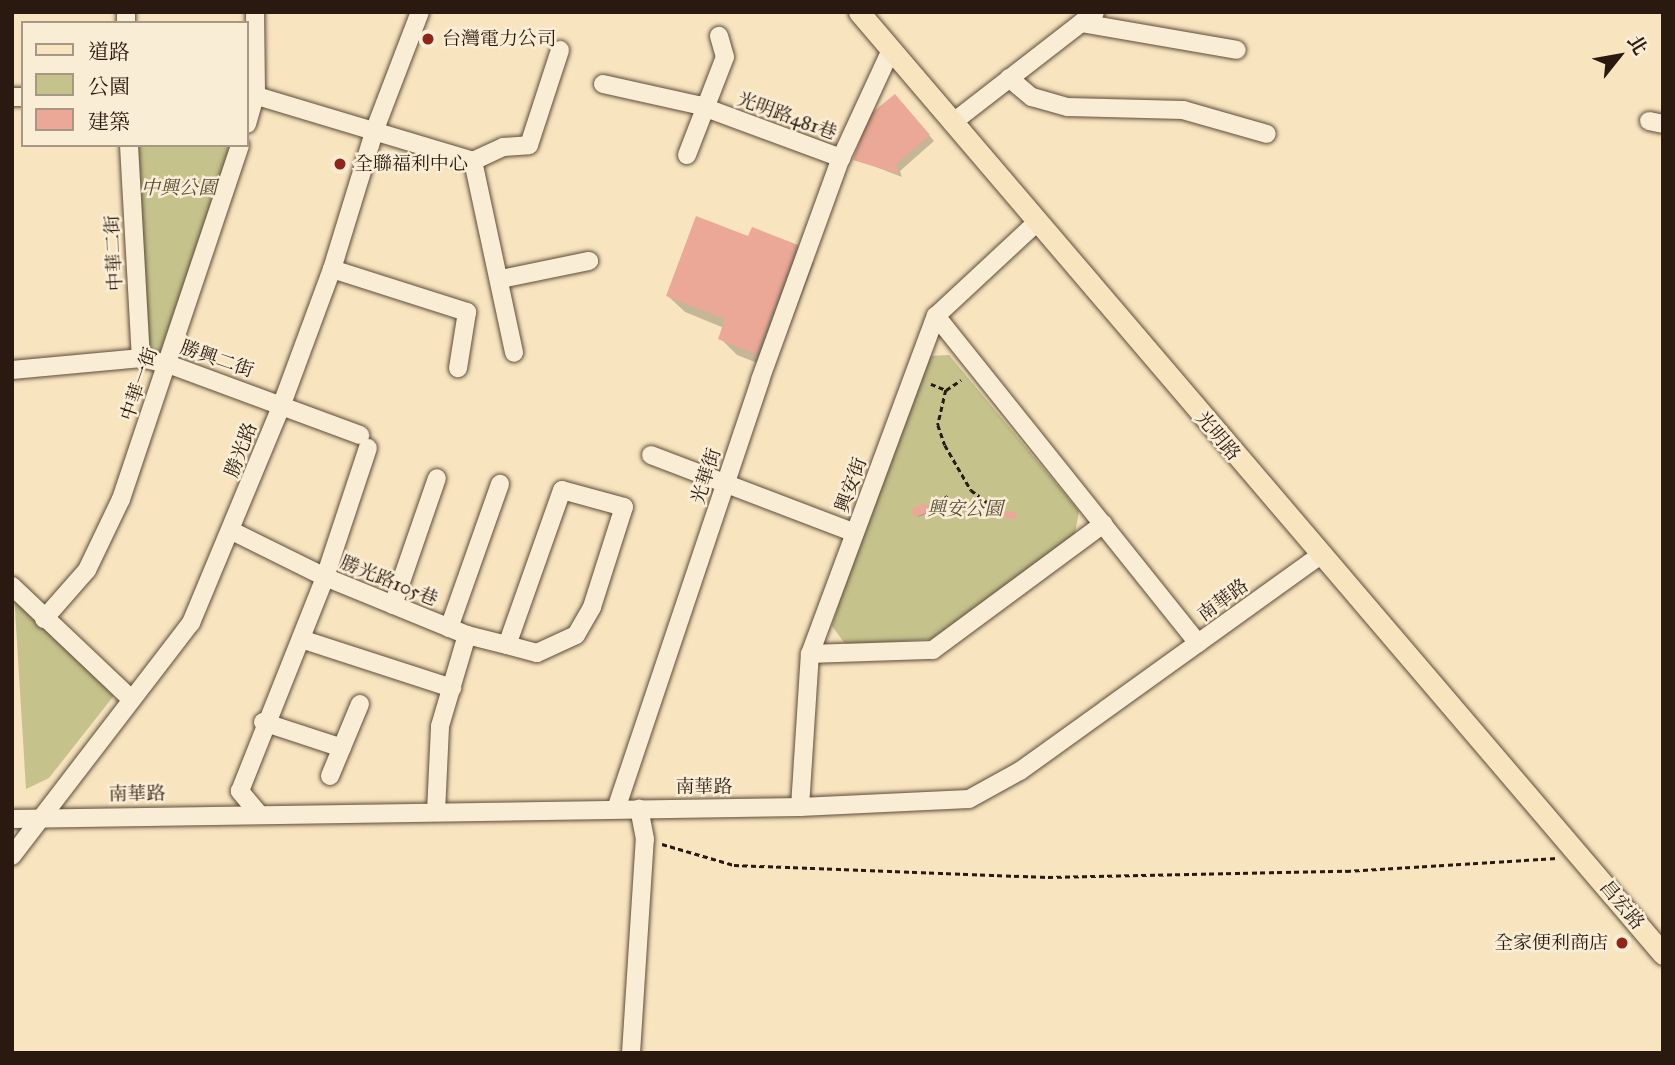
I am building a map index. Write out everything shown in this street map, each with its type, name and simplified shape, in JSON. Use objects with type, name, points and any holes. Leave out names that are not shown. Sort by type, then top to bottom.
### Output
[{"type":"main road","name":"光明路","points":[[859,12],[1320,556],[1581,856]]},
{"type":"main road","name":"昌宏路","points":[[1581,856],[1663,954]]},
{"type":"street","points":[[248,116],[256,12]]},
{"type":"street","name":"勝光路","points":[[12,856],[191,623],[232,531],[282,404],[332,269],[375,128],[420,12]]},
{"type":"street","points":[[952,123],[1088,18],[1237,50]]},
{"type":"street","points":[[687,155],[725,57],[719,36]]},
{"type":"street","points":[[251,93],[375,128],[473,161],[503,147],[529,145],[561,50]]},
{"type":"street","name":"光明路481巷","points":[[603,84],[655,92],[841,158],[891,50]]},
{"type":"street","points":[[1009,78],[1032,97],[1068,107],[1183,110],[1267,134]]},
{"type":"street","name":"中華二街","points":[[128,147],[141,358]]},
{"type":"street","name":"中華一街","points":[[44,620],[92,558],[121,499],[239,147]]},
{"type":"street","name":"光華街","points":[[616,809],[726,484],[841,158]]},
{"type":"street","points":[[473,161],[501,279],[514,353]]},
{"type":"street","name":"興安街","points":[[800,807],[810,654],[936,316],[1037,222]]},
{"type":"street","points":[[501,279],[589,261]]},
{"type":"street","points":[[332,269],[467,312],[458,368]]},
{"type":"street","points":[[936,316],[1198,643]]},
{"type":"street","name":"勝興二街","points":[[12,370],[141,358],[168,363],[282,404],[364,441],[324,577]]},
{"type":"street","points":[[651,455],[855,533]]},
{"type":"street","points":[[393,605],[437,478]]},
{"type":"street","points":[[449,628],[500,484]]},
{"type":"street","name":"勝光路105巷","points":[[232,531],[324,577],[449,628],[467,635],[537,653],[576,635],[593,607],[624,507],[562,490],[507,645]]},
{"type":"street","points":[[810,654],[933,650],[1103,524]]},
{"type":"street","name":"南華路","points":[[12,819],[44,816],[800,807],[970,799],[1020,771],[1320,556]]},
{"type":"street","points":[[259,814],[240,791],[263,722],[324,577]]},
{"type":"street","points":[[12,586],[44,620],[131,699]]},
{"type":"street","points":[[436,812],[440,726],[467,635]]},
{"type":"street","points":[[300,639],[452,688]]},
{"type":"street","points":[[330,776],[360,704]]},
{"type":"street","points":[[263,722],[342,748]]},
{"type":"street","points":[[631,1053],[645,839],[639,808]]},
{"type":"path","points":[[961,380],[946,390],[938,425],[945,445],[971,490],[1003,514]]},
{"type":"path","points":[[932,384],[946,390]]},
{"type":"path","points":[[929,508],[949,495]]},
{"type":"path","points":[[645,839],[734,865],[1048,877],[1346,871],[1581,856]]},
{"type":"green space","name":"中興公園","points":[[134,147],[234,147],[164,358],[145,353]]},
{"type":"green space","name":"興安公園","points":[[949,355],[1079,511],[1075,534],[932,639],[846,645],[832,626],[839,603],[929,356]]},
{"type":"green space","points":[[14,593],[116,693],[49,778],[26,789]]},
{"type":"building","points":[[895,94],[930,135],[895,165],[899,174],[853,160],[869,115]]},
{"type":"building","points":[[696,216],[748,236],[752,227],[798,245],[756,354],[718,339],[725,319],[666,296]]},
{"type":"building","points":[[927,503],[930,511],[914,517],[911,509]]},
{"type":"building","points":[[1003,511],[1016,512],[1015,519],[1003,518]]},
{"type":"place","name":"台灣電力公司","points":[[428,39]]},
{"type":"place","name":"全聯福利中心","points":[[340,164]]},
{"type":"place","name":"全家便利商店","points":[[1622,943]]}]
